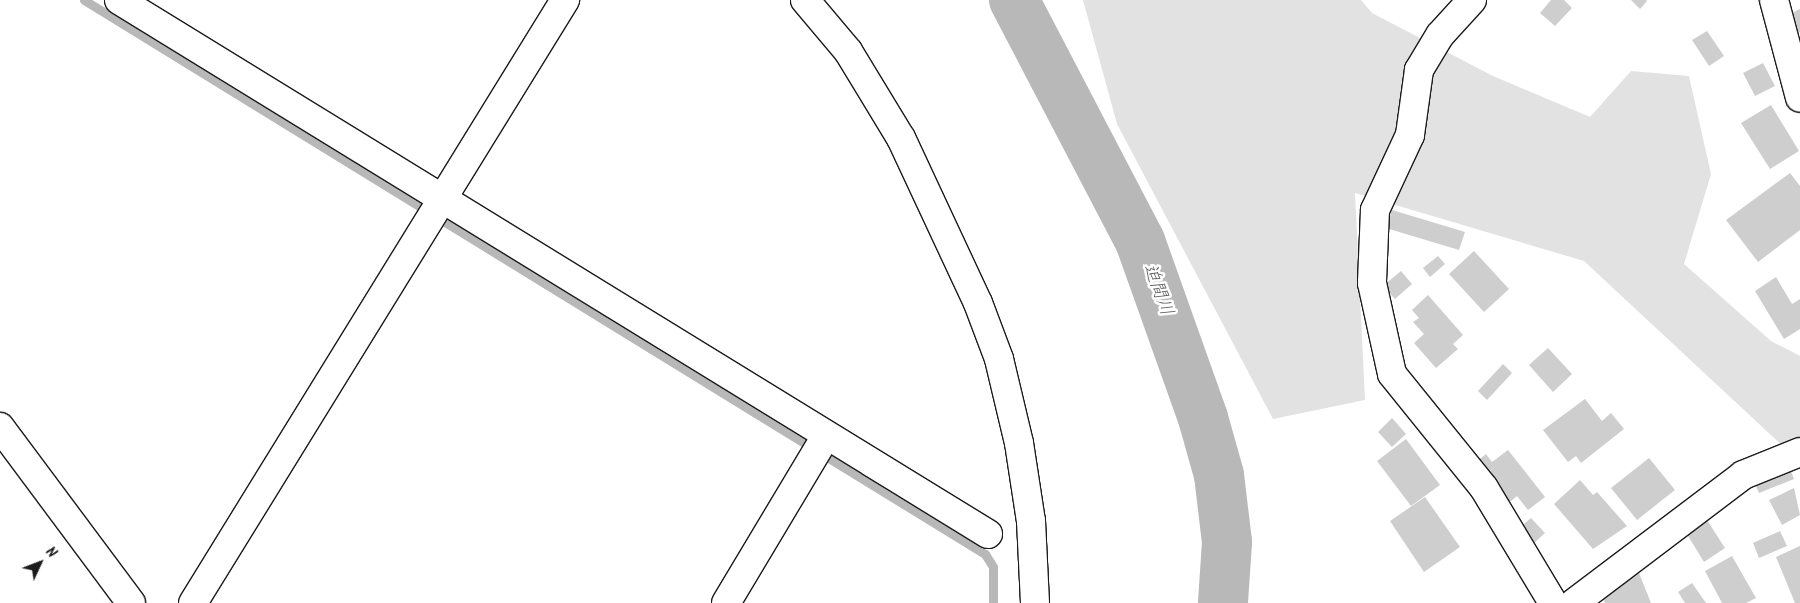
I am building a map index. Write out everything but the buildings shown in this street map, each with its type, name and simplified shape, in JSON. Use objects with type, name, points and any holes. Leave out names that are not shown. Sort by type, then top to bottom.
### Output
[{"type":"street","points":[[119,0],[988,534]]},
{"type":"street","points":[[193,603],[441,197],[565,0]]},
{"type":"street","points":[[805,0],[848,51],[901,138],[978,303],[999,359],[1019,443],[1031,520],[1035,603]]},
{"type":"street","points":[[1472,0],[1440,35],[1420,70],[1410,135],[1375,210],[1372,283],[1392,374],[1484,488],[1553,603]]},
{"type":"street","points":[[1774,0],[1800,98]]},
{"type":"street","points":[[0,427],[131,603]]},
{"type":"street","points":[[726,603],[826,436]]},
{"type":"street","points":[[1574,603],[1742,475],[1800,452]]},
{"type":"shaded area","points":[[1083,0],[1361,0],[1372,13],[1493,76],[1590,117],[1631,71],[1689,76],[1711,174],[1684,264],[1771,341],[1800,356],[1800,462],[1584,261],[1355,193],[1365,400],[1273,419],[1117,124]]},
{"type":"waterway","points":[[84,0],[985,554],[993,567],[993,603]]},
{"type":"waterway","name":"迫間川","points":[[1014,0],[1140,241],[1203,418],[1219,475],[1227,542],[1223,603]]}]
